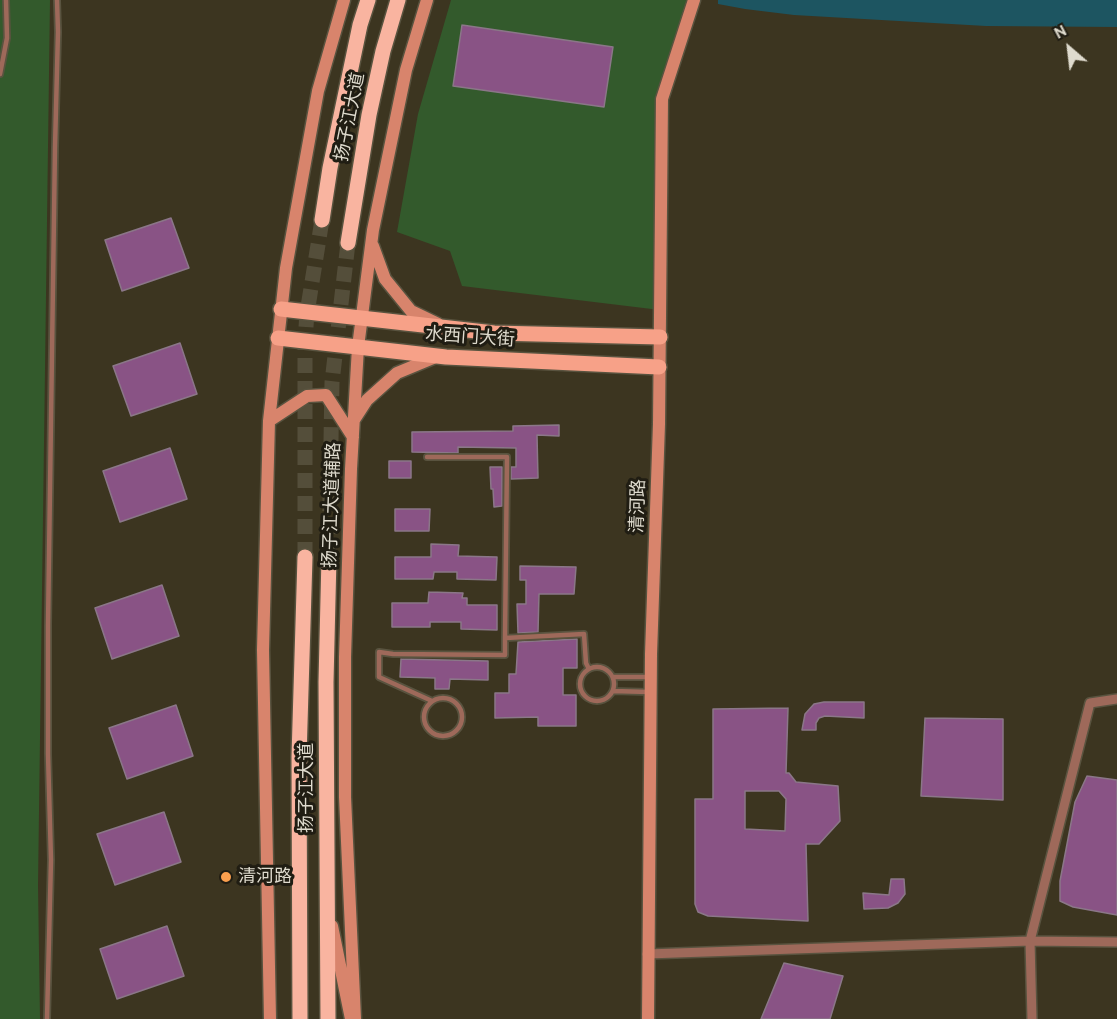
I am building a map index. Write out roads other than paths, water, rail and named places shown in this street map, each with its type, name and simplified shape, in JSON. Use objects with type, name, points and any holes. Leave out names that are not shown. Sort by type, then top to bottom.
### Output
[{"type":"highway","name":"扬子江大道","points":[[322,220],[330,168],[360,25],[368,0]]},
{"type":"highway","name":"扬子江大道","points":[[348,243],[369,115],[383,51],[398,0]]},
{"type":"highway","name":"扬子江大道","points":[[300,1019],[299,758],[304,557]]},
{"type":"highway","name":"扬子江大道","points":[[328,1019],[326,682],[329,557]]},
{"type":"main road","points":[[270,1019],[263,650],[269,421],[286,268],[318,91],[344,0]]},
{"type":"main road","name":"扬子江大道辅路","points":[[355,1019],[345,797],[345,657],[352,437],[358,347],[371,243],[406,70],[427,0]]},
{"type":"main road","name":"清河路","points":[[648,1019],[651,678],[660,338],[662,99],[694,0]]},
{"type":"main road","points":[[371,243],[385,279],[411,310],[444,327]]},
{"type":"main road","name":"水西门大街","points":[[281,309],[494,333],[660,338]]},
{"type":"main road","name":"水西门大街","points":[[278,338],[440,356],[659,367]]},
{"type":"main road","points":[[354,421],[368,400],[397,373],[440,356]]},
{"type":"main road","points":[[269,421],[307,396],[326,395],[352,437]]},
{"type":"main road","points":[[328,911],[339,954],[345,1001],[351,1019]]},
{"type":"street","points":[[1032,1019],[1030,941],[1090,703],[1117,699]]},
{"type":"street","points":[[647,954],[1030,941],[1117,942]]},
{"type":"lane","points":[[0,74],[7,38],[6,0]]},
{"type":"lane","points":[[47,1019],[51,860],[48,625],[57,0]]},
{"type":"lane","points":[[427,457],[507,458],[504,655],[379,652],[379,677],[432,701],[445,698],[456,704],[460,709],[461,722],[454,732],[442,736],[431,732],[427,727],[424,716],[432,701]]},
{"type":"lane","points":[[505,638],[584,634],[586,663],[589,669]]},
{"type":"lane","points":[[600,667],[610,672],[613,677],[613,691],[605,699],[588,698],[581,689],[582,678],[589,669],[600,667]]},
{"type":"lane","points":[[613,677],[651,678]]},
{"type":"lane","points":[[613,691],[651,692]]},
{"type":"water","points":[[718,0],[1117,0],[1117,27],[986,26],[794,15],[718,4]]},
{"type":"tunnel","points":[[305,557],[305,341],[307,313],[322,220]]},
{"type":"tunnel","points":[[329,557],[332,382],[348,243]]},
{"type":"place","name":"清河路","points":[[226,877]]}]
